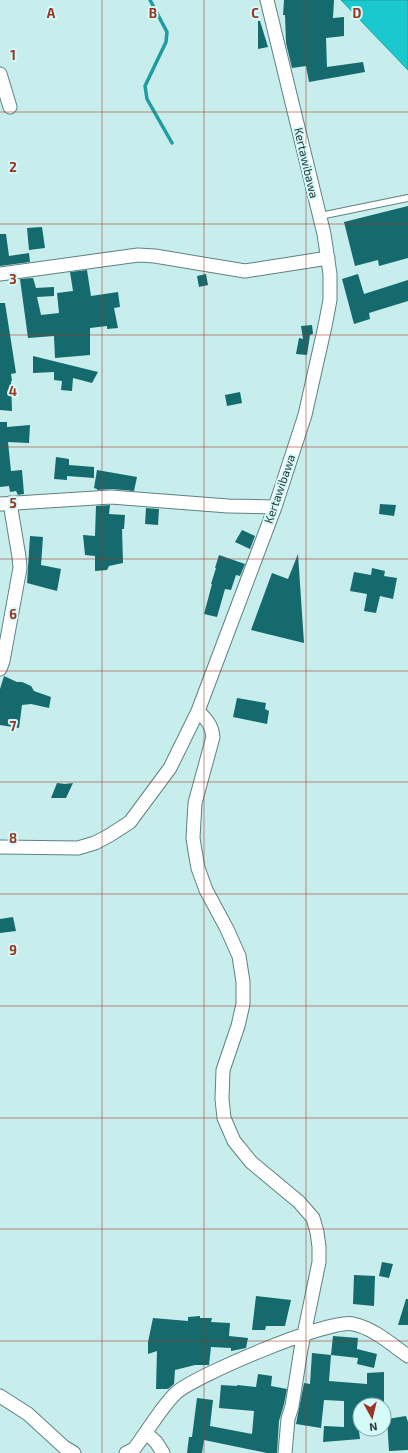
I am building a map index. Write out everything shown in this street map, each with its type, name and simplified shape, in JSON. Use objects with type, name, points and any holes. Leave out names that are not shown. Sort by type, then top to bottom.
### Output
[{"type":"street","name":"Kertawibawa","points":[[0,847],[78,848],[95,843],[130,822],[170,768],[198,711],[275,507],[305,415],[326,326],[330,300],[328,258],[267,0]]},
{"type":"street","points":[[0,74],[10,107]]},
{"type":"street","points":[[0,274],[138,255],[155,256],[245,271],[328,258]]},
{"type":"street","points":[[0,669],[3,661],[20,568],[19,557],[5,503],[111,498],[228,506],[275,507]]},
{"type":"street","points":[[198,711],[208,722],[212,730],[212,736],[195,803],[193,838],[194,851],[206,890],[239,956],[243,982],[241,1011],[223,1070],[222,1099],[224,1118],[234,1141],[251,1162],[300,1202],[313,1218],[317,1232],[319,1262],[302,1341],[292,1406],[288,1419],[285,1453]]},
{"type":"street","points":[[126,1453],[154,1441],[169,1400],[176,1392],[185,1386],[212,1372],[302,1341],[336,1325],[352,1324],[371,1331],[408,1356]]},
{"type":"street","points":[[0,1396],[28,1414],[64,1447],[74,1453]]},
{"type":"lane","points":[[319,216],[408,198]]},
{"type":"water","points":[[341,0],[408,0],[408,70]]},
{"type":"building","points":[[284,0],[334,0],[333,18],[344,17],[344,36],[326,38],[327,67],[363,62],[365,72],[309,82],[306,66],[292,68],[286,43],[285,15],[283,15]]},
{"type":"building","points":[[258,21],[260,21],[268,47],[258,49]]},
{"type":"building","points":[[408,206],[408,258],[379,266],[378,260],[355,266],[344,222]]},
{"type":"building","points":[[42,227],[45,248],[29,250],[27,228]]},
{"type":"building","points":[[0,234],[6,234],[9,256],[29,253],[30,262],[0,266]]},
{"type":"building","points":[[87,270],[91,296],[118,292],[120,307],[114,308],[118,328],[107,329],[107,326],[90,328],[90,355],[55,358],[54,336],[28,338],[20,279],[33,278],[36,288],[54,287],[54,296],[37,297],[41,315],[59,313],[57,293],[73,291],[70,272]]},
{"type":"building","points":[[206,274],[208,285],[199,287],[197,276]]},
{"type":"building","points":[[358,274],[364,294],[408,280],[408,301],[369,313],[370,319],[354,324],[342,279]]},
{"type":"building","points":[[0,303],[5,303],[16,373],[11,374],[12,411],[0,410]]},
{"type":"building","points":[[312,325],[313,334],[310,335],[307,355],[296,354],[299,338],[303,339],[301,326]]},
{"type":"building","points":[[33,356],[98,372],[92,383],[73,378],[72,391],[61,390],[62,381],[54,380],[54,372],[33,373]]},
{"type":"building","points":[[240,392],[242,403],[227,406],[225,395]]},
{"type":"building","points":[[0,422],[7,422],[7,427],[30,425],[29,443],[8,442],[11,471],[22,470],[24,494],[18,495],[16,491],[10,492],[9,486],[0,487]]},
{"type":"building","points":[[56,457],[69,459],[69,465],[94,467],[94,478],[67,476],[67,480],[54,479]]},
{"type":"building","points":[[97,470],[137,477],[134,491],[112,489],[97,490],[94,488]]},
{"type":"building","points":[[380,504],[396,505],[394,516],[379,514]]},
{"type":"building","points":[[110,505],[109,514],[125,515],[124,529],[122,529],[123,563],[109,566],[107,570],[95,571],[95,556],[85,555],[83,535],[95,536],[96,506]]},
{"type":"building","points":[[146,508],[159,509],[158,525],[145,524]]},
{"type":"building","points":[[242,530],[255,536],[250,549],[235,542]]},
{"type":"building","points":[[30,536],[43,537],[41,565],[61,569],[57,591],[27,583]]},
{"type":"building","points":[[298,554],[304,643],[251,630],[272,573],[288,579]]},
{"type":"building","points":[[219,555],[245,564],[240,576],[236,575],[231,590],[225,589],[217,617],[204,614]]},
{"type":"building","points":[[372,568],[385,571],[384,576],[397,578],[393,599],[380,596],[376,613],[364,611],[367,594],[350,591],[354,572],[371,575]]},
{"type":"building","points":[[4,676],[31,686],[34,691],[51,697],[49,708],[31,704],[22,705],[19,728],[0,725],[0,689]]},
{"type":"building","points":[[237,698],[266,703],[265,709],[269,711],[267,724],[233,717]]},
{"type":"building","points":[[57,783],[73,783],[66,798],[51,798]]},
{"type":"building","points":[[13,917],[16,931],[0,933],[0,919]]},
{"type":"building","points":[[382,1262],[393,1264],[389,1278],[379,1276]]},
{"type":"building","points":[[354,1275],[375,1276],[374,1306],[353,1304]]},
{"type":"building","points":[[256,1296],[291,1300],[285,1326],[266,1326],[265,1330],[252,1330]]},
{"type":"building","points":[[406,1299],[408,1299],[408,1325],[398,1325]]},
{"type":"building","points":[[200,1316],[200,1318],[212,1318],[211,1322],[230,1323],[229,1336],[248,1338],[246,1348],[231,1351],[231,1348],[211,1347],[209,1365],[195,1365],[175,1370],[174,1384],[168,1389],[156,1389],[157,1351],[148,1354],[148,1342],[153,1318],[188,1321],[188,1317]]},
{"type":"building","points":[[333,1336],[358,1338],[357,1349],[377,1354],[374,1368],[357,1364],[358,1358],[331,1355]]},
{"type":"building","points":[[312,1353],[331,1355],[329,1381],[367,1384],[367,1373],[384,1372],[384,1397],[352,1397],[352,1437],[360,1437],[360,1439],[323,1442],[324,1426],[344,1427],[344,1401],[324,1400],[321,1428],[296,1424],[304,1383],[310,1384]]},
{"type":"building","points":[[258,1374],[272,1376],[271,1386],[287,1389],[279,1421],[277,1453],[267,1453],[204,1440],[202,1453],[187,1453],[189,1437],[192,1437],[197,1398],[213,1400],[210,1426],[252,1434],[254,1411],[219,1408],[221,1385],[256,1387]]},
{"type":"building","points":[[406,1416],[408,1422],[408,1450],[389,1451],[388,1437],[392,1437],[392,1418]]},
{"type":"waterway","points":[[150,0],[167,32],[166,42],[145,86],[147,99],[172,143]]}]
